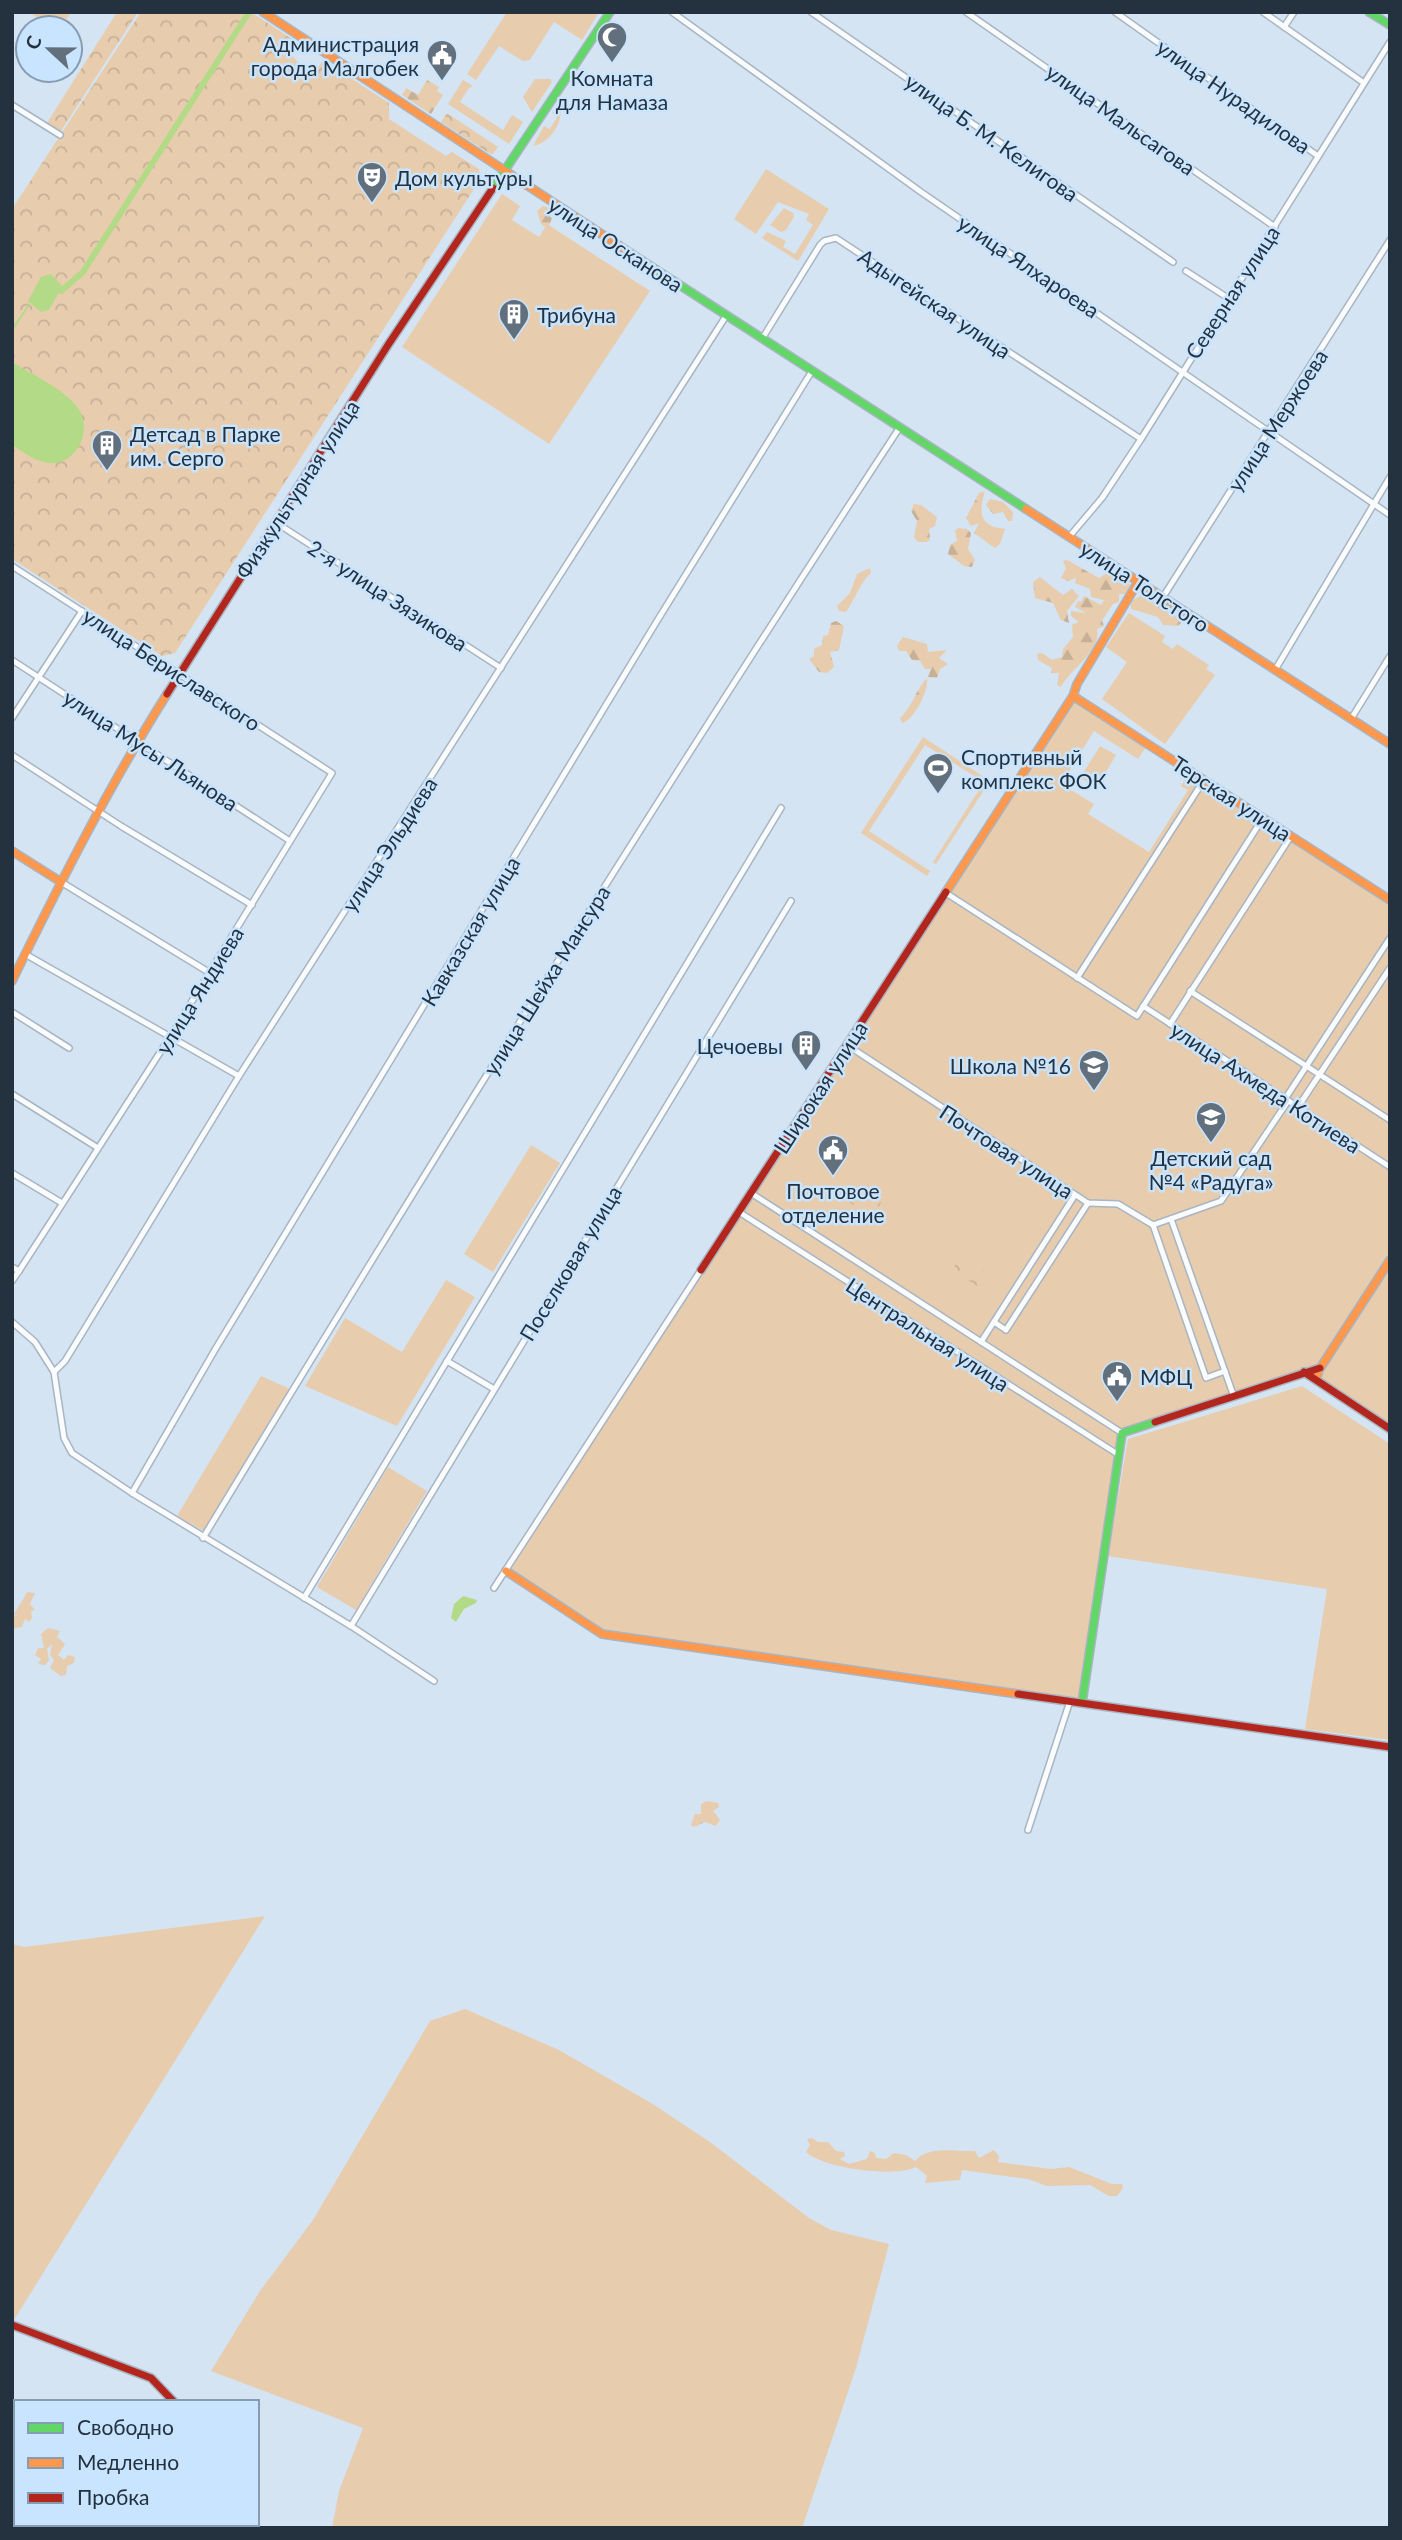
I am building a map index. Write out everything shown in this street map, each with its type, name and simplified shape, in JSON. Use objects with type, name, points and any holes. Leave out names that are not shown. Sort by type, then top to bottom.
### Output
[{"type":"street","name":"улица Осканова","points":[[263,12],[900,427]]},
{"type":"street","name":"Физкультурная улица","points":[[12,981],[61,882],[137,742],[502,170],[610,12]]},
{"type":"street","name":"улица Ялхароева","points":[[672,12],[921,192],[1390,515]]},
{"type":"street","name":"улица Б. М. Келигова","points":[[811,12],[1173,262]]},
{"type":"street","name":"улица Мальсагова","points":[[966,12],[1275,227]]},
{"type":"street","name":"улица Нурадилова","points":[[1115,12],[1318,156]]},
{"type":"street","points":[[1263,12],[1364,83]]},
{"type":"street","points":[[1284,27],[1294,12]]},
{"type":"street","points":[[1369,12],[1390,25]]},
{"type":"street","name":"Северная улица","points":[[1069,537],[1102,498],[1141,439],[1390,42]]},
{"type":"street","points":[[12,105],[60,135]]},
{"type":"street","name":"Адыгейская улица","points":[[762,339],[820,245],[836,238],[1141,439]]},
{"type":"street","name":"улица Мержоева","points":[[1163,597],[1390,240]]},
{"type":"street","points":[[1186,271],[1228,298]]},
{"type":"street","name":"улица Эльдиева","points":[[54,1372],[65,1361],[239,1076],[726,316]]},
{"type":"street","name":"Кавказская улица","points":[[132,1493],[215,1348],[812,371]]},
{"type":"street","name":"улица Толстого","points":[[900,427],[1390,744]]},
{"type":"street","name":"улица Шейха Мансура","points":[[203,1538],[590,910],[740,671],[900,427]]},
{"type":"street","points":[[1275,670],[1390,477]]},
{"type":"street","name":"2-я улица Зязикова","points":[[275,522],[500,668]]},
{"type":"street","name":"улица Бериславского","points":[[12,566],[332,773]]},
{"type":"street","name":"Широкая улица","points":[[494,1588],[1073,696],[1077,684],[1138,582]]},
{"type":"street","points":[[12,718],[82,611]]},
{"type":"street","points":[[1351,719],[1390,656]]},
{"type":"street","name":"улица Мусы Льянова","points":[[12,660],[290,841]]},
{"type":"street","name":"Терская улица","points":[[1073,696],[1390,900]]},
{"type":"street","points":[[12,755],[252,905]]},
{"type":"street","name":"улица Яндиева","points":[[12,1281],[170,1037],[332,773]]},
{"type":"street","points":[[1077,978],[1204,780]]},
{"type":"street","points":[[303,1598],[781,808]]},
{"type":"street","points":[[946,893],[1137,1016],[1263,818]]},
{"type":"street","points":[[1170,1024],[1291,836]]},
{"type":"street","points":[[12,851],[210,973]]},
{"type":"street","name":"Поселковая улица","points":[[351,1626],[791,901]]},
{"type":"street","points":[[1225,1371],[1206,1378],[1153,1225],[1221,1201],[1390,938]]},
{"type":"street","points":[[25,954],[239,1076]]},
{"type":"street","points":[[1298,1107],[1390,968]]},
{"type":"street","name":"улица Ахмеда Котиева","points":[[1190,991],[1390,1120]]},
{"type":"street","name":"улица Ахмеда Котиева","points":[[1143,1006],[1390,1167]]},
{"type":"street","points":[[12,1012],[69,1048]]},
{"type":"street","name":"Почтовая улица","points":[[847,1045],[1088,1203],[1118,1204],[1153,1225]]},
{"type":"street","points":[[12,1094],[97,1148]]},
{"type":"street","points":[[12,1173],[62,1203]]},
{"type":"street","name":"Центральная улица","points":[[751,1193],[1122,1433]]},
{"type":"street","points":[[981,1342],[1075,1195]]},
{"type":"street","points":[[994,1322],[1006,1330],[1088,1203]]},
{"type":"street","name":"Центральная улица","points":[[739,1212],[1119,1455]]},
{"type":"street","points":[[1171,1219],[1233,1394]]},
{"type":"street","points":[[1316,1380],[1320,1368],[1390,1261]]},
{"type":"street","points":[[12,1267],[19,1271]]},
{"type":"street","points":[[12,1322],[35,1342],[54,1372],[67,1446],[80,1459],[203,1538],[351,1626],[434,1681]]},
{"type":"street","points":[[447,1361],[494,1389]]},
{"type":"street","points":[[1082,1703],[1122,1433],[1233,1394],[1320,1368]]},
{"type":"street","points":[[1304,1373],[1390,1429]]},
{"type":"street","points":[[506,1571],[602,1634],[1390,1747]]},
{"type":"street","points":[[1028,1830],[1070,1702]]},
{"type":"street","points":[[12,2325],[150,2378],[172,2400]]},
{"type":"green space","points":[[29,12],[71,12],[70,14]]},
{"type":"green space","points":[[117,12],[138,12],[61,131],[47,123],[72,84],[84,84],[84,64]]},
{"type":"green space","points":[[141,12],[251,12],[298,43],[291,54],[300,65],[316,71],[323,60],[389,103],[389,119],[446,156],[452,152],[479,169],[481,178],[175,653],[162,656],[12,559],[12,209]]},
{"type":"green space","points":[[507,12],[599,12],[582,40],[554,22],[530,60],[523,61],[499,46],[476,80],[467,74]]},
{"type":"green space","points":[[535,79],[550,79],[552,82],[532,112],[523,97]]},
{"type":"green space","points":[[427,80],[439,87],[437,91],[443,95],[431,114],[402,95],[406,88],[418,95]]},
{"type":"green space","points":[[463,80],[473,86],[460,102],[503,130],[512,115],[523,122],[509,144],[448,104]]},
{"type":"green space","points":[[560,102],[560,116],[555,130],[546,140],[533,146],[544,126],[550,129],[557,117],[552,113]]},
{"type":"green space","points":[[447,113],[498,147],[492,155],[441,122]]},
{"type":"green space","points":[[766,169],[829,209],[798,261],[762,238],[767,232],[786,241],[783,247],[795,254],[813,225],[806,220],[809,214],[778,202],[756,234],[734,219]]},
{"type":"green space","points":[[502,194],[520,206],[512,220],[539,237],[547,224],[650,291],[549,444],[402,347]]},
{"type":"green space","points":[[543,206],[550,208],[548,215],[552,218],[549,226],[558,237],[554,243],[540,241],[546,227],[541,224],[537,211]]},
{"type":"green space","points":[[784,208],[793,213],[794,217],[786,230],[781,232],[770,225]]},
{"type":"green space","points":[[985,491],[982,511],[985,521],[1005,529],[1000,544],[995,548],[974,533],[979,523],[971,526],[966,518],[979,493]]},
{"type":"green space","points":[[990,499],[1003,502],[1013,512],[1012,521],[1008,521],[1003,512],[993,514],[986,505]]},
{"type":"green space","points":[[914,504],[921,505],[937,517],[935,526],[929,529],[930,539],[927,542],[918,542],[914,537],[917,521],[911,511]]},
{"type":"green space","points":[[958,528],[967,529],[971,533],[968,549],[975,560],[972,567],[964,566],[948,554],[950,545],[957,541],[955,531]]},
{"type":"green space","points":[[1067,560],[1099,578],[1108,572],[1133,586],[1128,594],[1119,594],[1119,602],[1113,604],[1102,620],[1104,626],[1097,629],[1095,644],[1061,687],[1057,685],[1059,673],[1051,673],[1052,668],[1038,660],[1037,654],[1042,653],[1052,660],[1062,657],[1063,649],[1073,637],[1072,625],[1079,622],[1071,616],[1071,611],[1086,613],[1075,607],[1078,601],[1081,602],[1084,596],[1101,605],[1104,600],[1091,597],[1090,589],[1075,583],[1076,578],[1068,581],[1061,578],[1066,568],[1063,561]]},
{"type":"green space","points":[[870,568],[871,573],[846,612],[839,611],[837,606],[850,593],[857,574]]},
{"type":"green space","points":[[1040,577],[1063,595],[1072,589],[1079,596],[1067,611],[1069,623],[1061,620],[1053,603],[1035,598],[1033,582]]},
{"type":"green space","points":[[1142,595],[1180,617],[1181,623],[1178,626],[1163,625],[1158,617],[1131,609],[1131,601]]},
{"type":"green space","points":[[1129,613],[1165,636],[1162,642],[1173,649],[1177,644],[1209,665],[1206,669],[1215,675],[1165,744],[1102,699],[1127,662],[1106,647]]},
{"type":"green space","points":[[836,621],[844,626],[839,650],[830,652],[834,667],[827,673],[819,672],[809,659],[814,656],[814,649],[822,645],[823,636],[828,635],[831,623]]},
{"type":"green space","points":[[903,637],[927,644],[928,652],[947,650],[939,658],[948,664],[940,669],[937,678],[928,677],[931,669],[925,669],[920,661],[912,660],[906,651],[899,651],[897,646]]},
{"type":"green space","points":[[927,678],[919,705],[911,717],[902,723],[900,718]]},
{"type":"green space","points":[[1073,696],[1148,744],[1138,759],[1094,731],[1061,784],[1094,804],[1088,814],[1149,852],[1188,790],[1181,786],[1190,771],[1390,900],[1390,1429],[1304,1372],[1122,1433],[1082,1703],[602,1634],[506,1571]]},
{"type":"green space","points":[[923,737],[990,781],[936,864],[933,862],[984,782],[925,745],[869,831],[930,871],[927,876],[861,833]]},
{"type":"green space","points":[[1100,746],[1116,755],[1097,787],[1080,778]]},
{"type":"green space","points":[[531,1145],[560,1163],[493,1272],[464,1254]]},
{"type":"green space","points":[[857,1184],[882,1201],[872,1217],[846,1200]]},
{"type":"green space","points":[[961,1256],[986,1272],[977,1286],[952,1270]]},
{"type":"green space","points":[[446,1280],[475,1297],[397,1426],[305,1386],[345,1318],[402,1352]]},
{"type":"green space","points":[[261,1376],[290,1389],[204,1531],[177,1516]]},
{"type":"green space","points":[[1302,1386],[1390,1444],[1390,1740],[1305,1729],[1327,1589],[1108,1556],[1128,1439]]},
{"type":"green space","points":[[388,1467],[427,1491],[356,1610],[317,1587]]},
{"type":"green space","points":[[27,1592],[35,1593],[30,1604],[35,1610],[31,1611],[32,1618],[29,1622],[25,1619],[22,1627],[12,1629],[12,1615],[18,1616],[14,1614]]},
{"type":"green space","points":[[48,1628],[60,1631],[57,1637],[65,1644],[58,1655],[64,1660],[68,1655],[75,1657],[74,1663],[67,1666],[66,1675],[61,1676],[50,1668],[54,1660],[50,1655],[52,1644],[47,1649],[49,1660],[45,1665],[38,1664],[41,1659],[35,1655],[38,1648],[44,1648],[41,1634]]},
{"type":"green space","points":[[707,1801],[718,1803],[719,1807],[713,1811],[720,1820],[716,1826],[705,1822],[694,1827],[691,1825],[695,1814],[701,1814],[701,1804]]},
{"type":"green space","points":[[265,1916],[14,2320],[12,2319],[12,1944],[24,1947]]},
{"type":"green space","points":[[465,2009],[559,2050],[651,2103],[710,2142],[809,2218],[831,2230],[889,2244],[856,2368],[802,2528],[332,2528],[339,2491],[363,2428],[211,2371],[260,2291],[313,2220],[430,2021]]},
{"type":"green space","points":[[812,2138],[818,2142],[828,2142],[836,2151],[844,2152],[845,2156],[840,2159],[849,2164],[867,2159],[870,2151],[875,2153],[876,2158],[886,2159],[894,2153],[906,2155],[915,2161],[935,2151],[975,2151],[979,2158],[994,2150],[999,2156],[998,2162],[1051,2169],[1069,2167],[1112,2184],[1122,2184],[1123,2188],[1117,2196],[1109,2196],[1090,2185],[1047,2186],[1028,2179],[962,2170],[960,2180],[925,2183],[927,2176],[916,2167],[892,2172],[859,2170],[814,2158],[806,2152],[810,2145],[807,2139]]},
{"type":"shaded area","points":[[51,274],[62,286],[49,310],[41,312],[28,301],[41,277]]},
{"type":"shaded area","points":[[12,362],[57,389],[78,408],[84,424],[84,433],[72,456],[56,463],[44,462],[12,445]]},
{"type":"shaded area","points":[[463,1596],[477,1600],[464,1609],[456,1622],[451,1618],[454,1604]]},
{"type":"waterway","points":[[61,291],[83,272],[249,12]]},
{"type":"waterway","points":[[12,330],[29,305]]},
{"type":"traffic: fast","points":[[493,188],[610,12]]},
{"type":"traffic: fast","points":[[1369,12],[1390,25]]},
{"type":"traffic: fast","points":[[641,260],[1026,509]]},
{"type":"traffic: fast","points":[[1082,1703],[1122,1433],[1155,1422]]},
{"type":"traffic: slow","points":[[263,12],[641,260]]},
{"type":"traffic: slow","points":[[1026,509],[1390,744]]},
{"type":"traffic: slow","points":[[946,892],[1073,696],[1077,684],[1138,582]]},
{"type":"traffic: slow","points":[[12,981],[86,835],[167,694]]},
{"type":"traffic: slow","points":[[1073,696],[1390,900]]},
{"type":"traffic: slow","points":[[12,851],[61,882]]},
{"type":"traffic: slow","points":[[1316,1380],[1319,1370],[1390,1260]]},
{"type":"traffic: slow","points":[[506,1571],[602,1634],[1018,1694]]},
{"type":"traffic: jam","points":[[167,694],[388,345],[493,188]]},
{"type":"traffic: jam","points":[[701,1270],[946,892]]},
{"type":"traffic: jam","points":[[1155,1422],[1320,1368]]},
{"type":"traffic: jam","points":[[1304,1372],[1390,1429]]},
{"type":"traffic: jam","points":[[1018,1694],[1390,1747]]},
{"type":"traffic: jam","points":[[12,2325],[151,2378],[172,2400]]},
{"type":"place","name":"Комната для Намаза","points":[[612,64]]},
{"type":"place","name":"Администрация города Малгобек","points":[[442,82]]},
{"type":"place","name":"Дом культуры","points":[[372,204]]},
{"type":"place","name":"Трибуна","points":[[514,341]]},
{"type":"place","name":"Детсад в Парке им. Серго","points":[[107,472]]},
{"type":"place","name":"Спортивный комплекс ФОК","points":[[938,795]]},
{"type":"place","name":"Цечоевы","points":[[806,1072]]},
{"type":"place","name":"Школа №16","points":[[1094,1092]]},
{"type":"place","name":"Детский сад №4 «Радуга»","points":[[1211,1144]]},
{"type":"place","name":"Почтовое отделение","points":[[833,1177]]},
{"type":"place","name":"МФЦ","points":[[1117,1403]]}]
